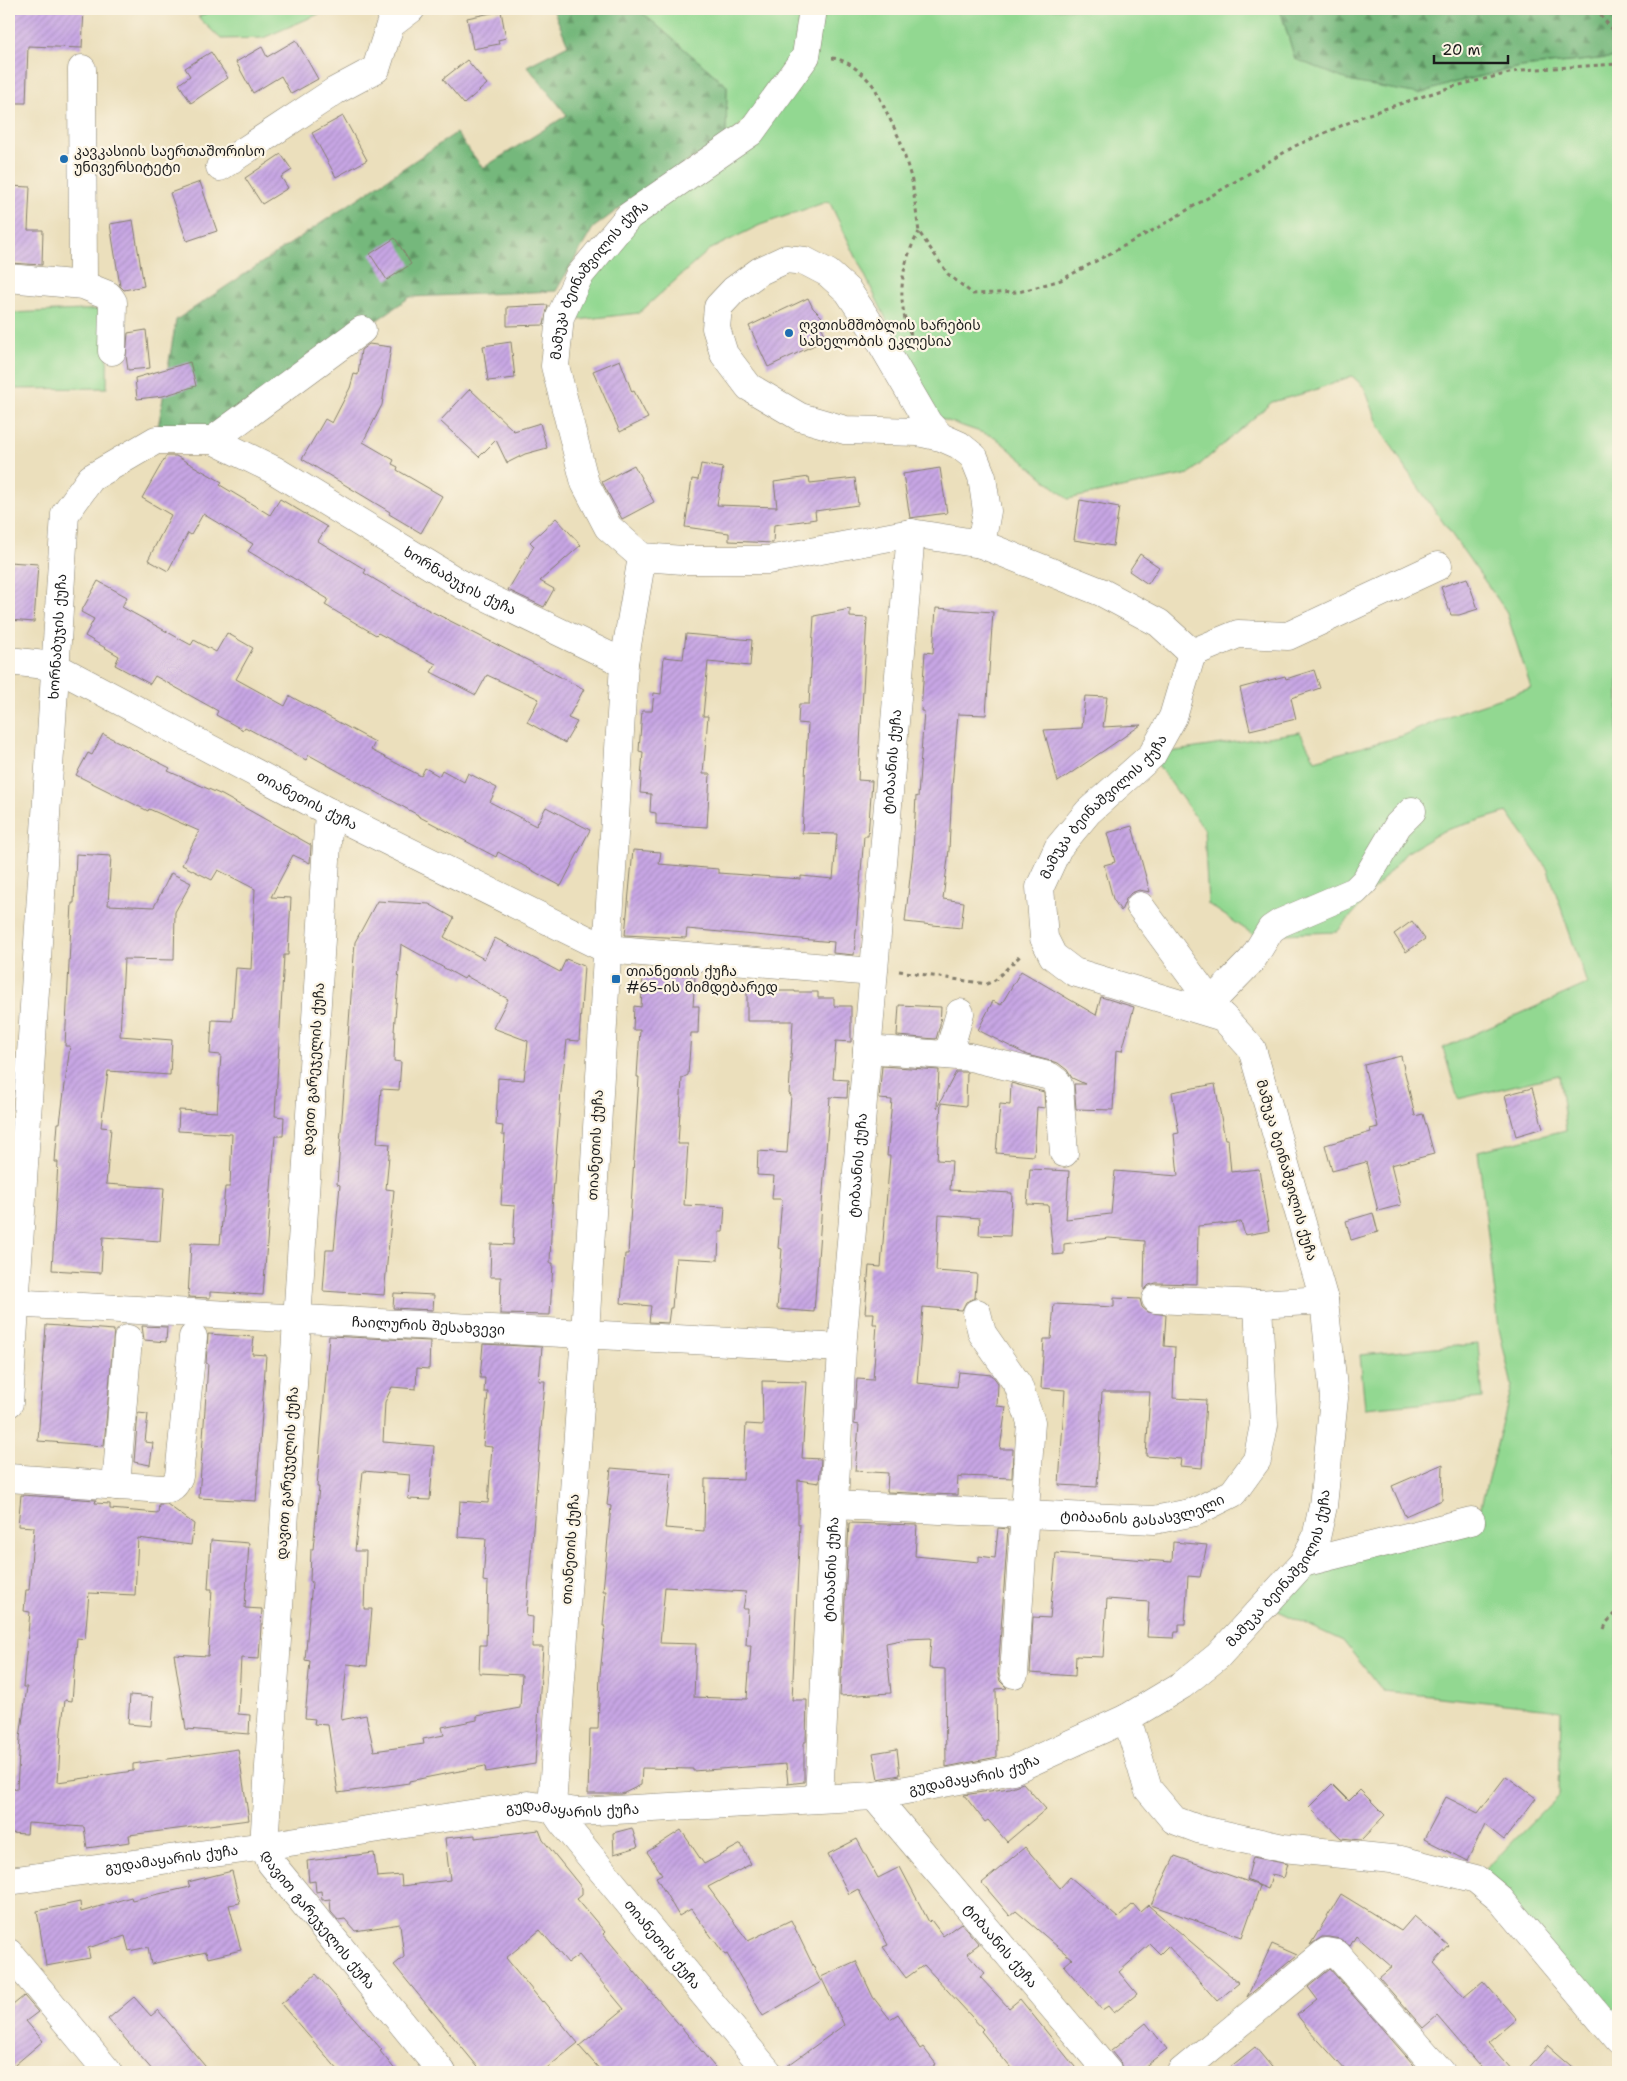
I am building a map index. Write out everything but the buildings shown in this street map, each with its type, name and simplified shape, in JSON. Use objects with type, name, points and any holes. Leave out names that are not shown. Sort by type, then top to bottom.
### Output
[{"type":"street","points":[[220,167],[335,91],[376,69],[390,25],[411,9]]},
{"type":"street","name":"მამუკა ბეინაშვილის ქუჩა","points":[[642,557],[608,527],[584,483],[555,366],[560,318],[578,276],[629,216],[751,132],[806,56],[814,9]]},
{"type":"street","points":[[82,69],[83,285]]},
{"type":"street","points":[[941,437],[928,424],[872,327],[848,291],[828,273],[805,261],[786,259],[760,271],[734,290],[718,307],[716,328],[724,354],[749,387],[791,412],[800,417],[845,430],[918,432],[941,437],[959,445],[974,457],[982,477],[987,512],[981,544]]},
{"type":"street","points":[[9,278],[83,285],[108,294],[113,302],[112,351]]},
{"type":"street","points":[[213,440],[362,330]]},
{"type":"street","name":"ხორნაბუჯის ქუჩა","points":[[9,1403],[12,1303],[65,514],[91,478],[156,440],[213,440],[274,470],[464,586],[624,663]]},
{"type":"street","points":[[642,557],[683,560],[768,560],[911,534],[981,544],[1101,592],[1159,623],[1192,653],[1238,634],[1288,636],[1438,566]]},
{"type":"street","name":"ტიბაანის ქუჩა","points":[[818,1798],[842,1348],[911,534]]},
{"type":"street","name":"თიანეთის ქუჩა","points":[[642,557],[624,663],[585,1334],[552,1807],[562,1822],[768,2072]]},
{"type":"street","name":"მამუკა ბეინაშვილის ქუჩა","points":[[1127,1718],[1182,1685],[1218,1656],[1303,1563],[1316,1538],[1322,1506],[1334,1398],[1324,1300],[1252,1049],[1217,1010],[1074,972],[1053,956],[1044,938],[1040,887],[1058,848],[1088,812],[1152,755],[1173,717],[1192,653]]},
{"type":"street","name":"თიანეთის ქუჩა","points":[[9,661],[54,666],[328,812],[606,949],[873,969]]},
{"type":"street","points":[[1140,906],[1217,1010],[1271,929],[1280,923],[1355,891],[1365,882],[1398,825],[1412,811]]},
{"type":"street","name":"დავით გარეჯელის ქუჩა","points":[[328,812],[264,1846],[271,1863],[442,2072]]},
{"type":"street","points":[[948,1056],[960,1013]]},
{"type":"street","points":[[867,1048],[970,1057],[1049,1076],[1054,1079],[1059,1087],[1064,1153]]},
{"type":"street","points":[[1156,1300],[1258,1304],[1324,1300]]},
{"type":"street","name":"ჩაილურის შესახვევი","points":[[12,1303],[842,1348]]},
{"type":"street","name":"ტიბაანის გასასვლელი","points":[[834,1504],[1154,1520],[1195,1512],[1233,1493],[1256,1460],[1264,1425],[1258,1304]]},
{"type":"street","points":[[977,1313],[982,1333],[1018,1385],[1031,1422],[1014,1674]]},
{"type":"street","points":[[9,1478],[170,1489],[176,1484],[178,1476],[193,1337]]},
{"type":"street","points":[[116,1486],[128,1339]]},
{"type":"street","points":[[1303,1563],[1472,1521]]},
{"type":"street","points":[[1127,1718],[1148,1789],[1174,1820],[1198,1829],[1283,1848],[1401,1860],[1476,1879],[1500,1899],[1618,2040]]},
{"type":"street","name":"გუდამაყარის ქუჩა","points":[[9,1881],[264,1846],[528,1805],[578,1812],[874,1796],[1013,1770],[1127,1718]]},
{"type":"street","name":"ტიბაანის ქუჩა","points":[[874,1796],[1108,2072]]},
{"type":"street","points":[[1181,2072],[1326,1952],[1337,1954],[1441,2072]]},
{"type":"street","points":[[9,1953],[108,2072]]},
{"type":"path","points":[[1595,9],[1618,36]]},
{"type":"path","points":[[806,56],[840,58],[875,88],[900,140],[912,180],[919,232],[948,274],[972,294],[1019,292],[1061,280],[1157,228],[1295,146],[1366,115],[1451,87],[1522,70],[1618,64]]},
{"type":"path","points":[[919,232],[910,249],[905,268],[902,294],[903,309],[920,357]]},
{"type":"path","points":[[873,969],[987,984],[995,980],[1029,948],[1044,938]]},
{"type":"path","points":[[1604,1629],[1607,1622],[1618,1611]]},
{"type":"green space","points":[[215,9],[369,9],[358,15],[328,10],[263,38],[221,39],[198,17]]},
{"type":"green space","points":[[553,9],[638,9],[727,86],[726,139],[659,179],[593,228],[556,291],[410,297],[214,434],[156,440],[176,320],[456,133],[483,168],[567,115],[527,66],[568,45]]},
{"type":"green space","points":[[638,9],[806,9],[799,56],[775,90],[726,139],[727,86]]},
{"type":"green space","points":[[813,9],[1280,9],[1295,59],[1419,94],[1452,83],[1521,67],[1618,57],[1618,2034],[1483,1872],[1559,1795],[1561,1710],[1383,1691],[1343,1641],[1274,1609],[1307,1569],[1486,1521],[1480,1510],[1512,1386],[1499,1329],[1478,1151],[1566,1130],[1559,1075],[1458,1099],[1443,1048],[1587,984],[1548,870],[1507,812],[1443,831],[1406,853],[1337,932],[1254,935],[1208,904],[1204,829],[1156,762],[1163,753],[1300,732],[1315,760],[1402,736],[1453,714],[1531,688],[1506,611],[1416,484],[1380,428],[1364,387],[1352,376],[1309,392],[1272,402],[1189,474],[1068,499],[995,437],[933,416],[829,201],[760,225],[709,250],[639,313],[569,321],[586,276],[632,220],[767,121]]},
{"type":"green space","points":[[1280,9],[1618,9],[1618,57],[1521,67],[1452,83],[1419,94],[1352,82],[1295,59]]},
{"type":"green space","points":[[108,309],[107,388],[9,389],[9,313]]},
{"type":"green space","points":[[1478,1344],[1483,1398],[1365,1409],[1360,1355]]},
{"type":"place","name":"კავკასიის საერთაშორისო უნივერსიტეტი","points":[[64,159]]},
{"type":"place","name":"ღვთისმშობლის ხარების სახელობის ეკლესია","points":[[789,333]]},
{"type":"place","name":"თიანეთის ქუჩა #65-ის მიმდებარედ","points":[[616,979]]}]
